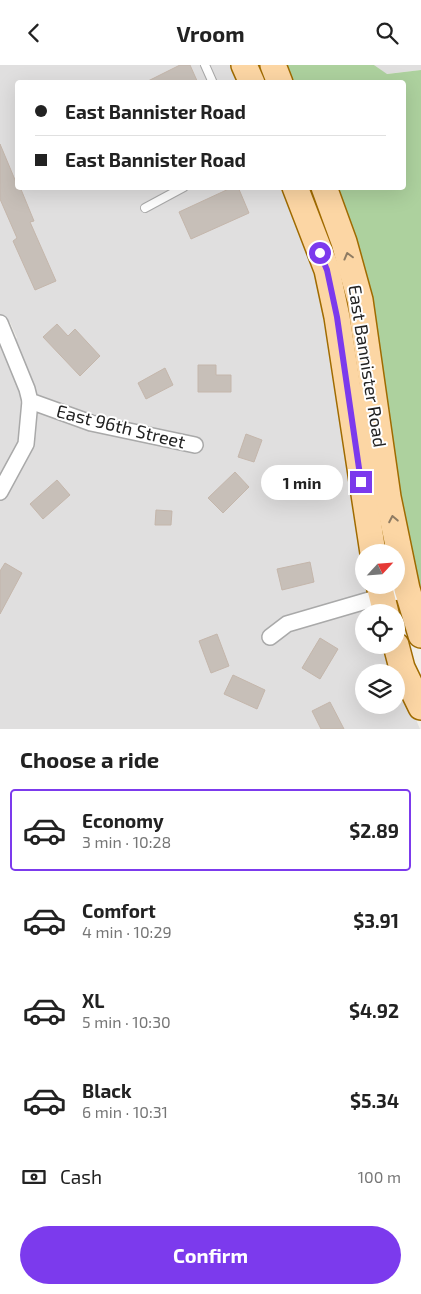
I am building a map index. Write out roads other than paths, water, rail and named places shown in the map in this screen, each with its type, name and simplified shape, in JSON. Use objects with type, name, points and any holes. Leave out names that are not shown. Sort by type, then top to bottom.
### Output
[{"type":"main road","points":[[244,65],[251,80]]},
{"type":"main road","points":[[273,65],[279,80]]},
{"type":"main road","name":"East Bannister Road","points":[[325,190],[344,242],[360,300],[388,497],[407,589],[421,635]]},
{"type":"main road","name":"East Bannister Road","points":[[298,195],[327,270],[337,317],[373,544]]},
{"type":"main road","points":[[398,654],[402,668],[421,707]]},
{"type":"street","points":[[0,492],[26,443],[30,401],[28,389],[2,331]]},
{"type":"street","name":"East 96th Street","points":[[30,401],[91,423],[195,445]]},
{"type":"street","points":[[270,637],[287,624],[407,589]]},
{"type":"lane","points":[[204,65],[212,80]]},
{"type":"lane","points":[[145,208],[178,190]]}]
